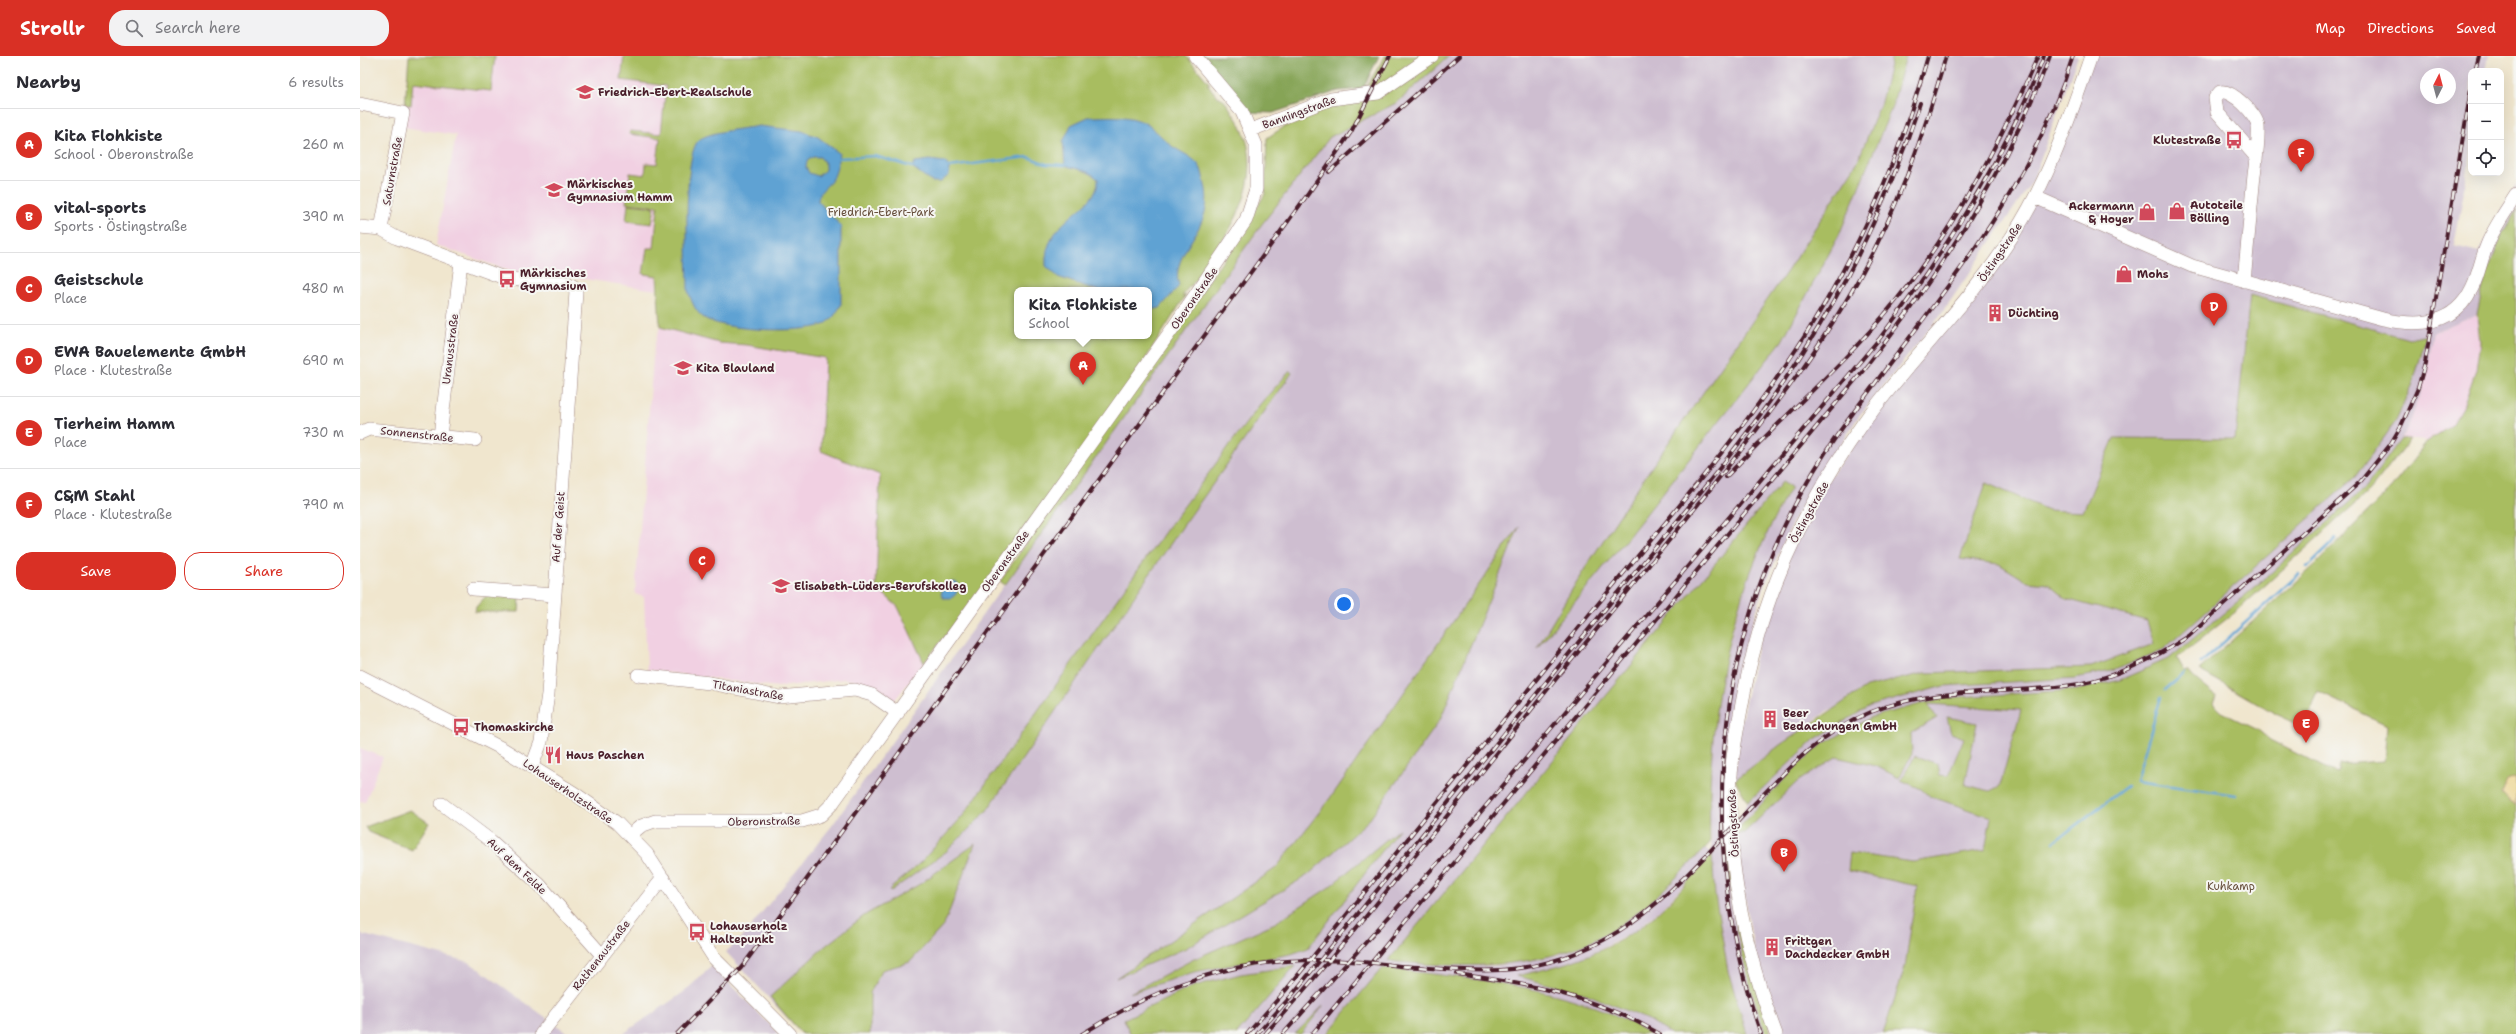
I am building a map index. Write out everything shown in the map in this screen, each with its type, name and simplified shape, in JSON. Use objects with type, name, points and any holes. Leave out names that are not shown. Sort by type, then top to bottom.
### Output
[{"type":"street","name":"Oberonstraße","points":[[630,835],[641,826],[655,821],[802,821],[821,814],[832,804],[898,714],[1236,235],[1250,209],[1256,189],[1258,160],[1256,145],[1251,130],[1229,96],[1195,56]]},
{"type":"street","name":"Banningstraße","points":[[1251,130],[1331,99],[1378,93],[1432,56]]},
{"type":"street","name":"Östingstraße","points":[[1776,1034],[1760,987],[1745,929],[1732,842],[1730,804],[1735,742],[1745,685],[1759,628],[1790,544],[1825,482],[1883,398],[1922,350],[1959,310],[2014,234],[2035,197],[2091,56]]},
{"type":"street","points":[[2244,281],[2256,157],[2258,129],[2255,119],[2236,96],[2230,93],[2220,92],[2215,98],[2217,112],[2256,157]]},
{"type":"street","name":"Saturnstraße","points":[[360,104],[403,113],[381,229]]},
{"type":"street","points":[[2035,197],[2192,266],[2405,324],[2432,322],[2452,313],[2472,289],[2487,245],[2516,195]]},
{"type":"street","points":[[360,226],[381,229],[397,238],[461,262]]},
{"type":"street","name":"Auf der Geist","points":[[461,262],[507,279],[567,283],[573,286],[576,301],[548,694],[541,742],[532,766]]},
{"type":"street","name":"Uranusstraße","points":[[440,436],[461,262]]},
{"type":"street","name":"Sonnenstraße","points":[[360,433],[369,429],[475,440]]},
{"type":"street","points":[[473,589],[554,595]]},
{"type":"street","name":"Titaniastraße","points":[[638,675],[710,682],[779,697],[855,690],[872,695],[898,714]]},
{"type":"street","name":"Lohauserholzstraße","points":[[360,676],[504,749],[604,814],[630,835],[663,878],[701,939],[723,967],[790,1034]]},
{"type":"street","name":"Auf dem Felde","points":[[442,804],[491,841],[539,884],[601,954]]},
{"type":"street","name":"Rathenaustraße","points":[[541,1034],[601,954],[663,878]]},
{"type":"shaded area","name":"Märkisches Gymnasium Hamm","points":[[409,56],[671,56],[656,290],[565,276],[513,272],[436,245],[456,135],[403,127]]},
{"type":"shaded area","points":[[1449,56],[2078,56],[2032,182],[1940,316],[1859,416],[1795,517],[1762,592],[1737,681],[1727,739],[1725,819],[1728,876],[1738,940],[1753,999],[1766,1034],[1747,1034],[1728,971],[1715,895],[1712,854],[1663,907],[1635,931],[1584,958],[1552,968],[1518,976],[1587,994],[1648,1020],[1671,1034],[1650,1034],[1615,1017],[1554,995],[1497,983],[1383,968],[1326,1034],[802,1034],[726,952],[743,936],[831,827],[1262,224],[1355,105],[1373,111]],"holes":[[[1782,482],[1791,487],[1753,560],[1726,653],[1717,694],[1711,745],[1709,796],[1712,853],[1706,848],[1619,925],[1558,955],[1494,966],[1388,961]]]},
{"type":"shaded area","points":[[2092,56],[2489,56],[2487,68],[2468,68],[2468,169],[2454,246],[2479,252],[2516,184],[2516,210],[2491,261],[2477,314],[2434,332],[2423,388],[2407,430],[2366,487],[2261,582],[2170,658],[2120,680],[2077,690],[1943,698],[1872,717],[1821,745],[1796,767],[1735,831],[1748,802],[1815,739],[1870,706],[1944,686],[2075,678],[2164,649],[2250,571],[2394,424],[2412,386],[2426,335],[2409,339],[2251,295],[2235,439],[2115,438],[2083,512],[2048,510],[1986,483],[1960,559],[1999,564],[2028,581],[2048,584],[2066,599],[2147,621],[2154,644],[2091,667],[1925,673],[1827,711],[1735,780],[1737,739],[1770,591],[1823,486],[2014,234]]},
{"type":"shaded area","points":[[2477,314],[2480,342],[2476,370],[2463,407],[2452,425],[2428,441],[2401,439],[2407,430],[2423,388],[2434,332]]},
{"type":"shaded area","points":[[660,327],[719,343],[747,345],[825,357],[821,451],[880,475],[876,587],[898,607],[924,663],[893,702],[867,683],[844,679],[778,687],[647,670],[644,597],[635,594],[654,346]]},
{"type":"shaded area","points":[[1928,704],[2022,710],[2000,786],[1990,791],[1965,785],[1977,723],[1964,737],[1948,776],[1901,780],[1921,789],[1929,796],[1992,817],[1985,850],[1913,862],[1850,853],[1848,871],[1917,886],[1905,967],[1883,1034],[1779,1034],[1760,985],[1734,833],[1744,833],[1797,782],[1836,757],[1876,766],[1899,778],[1912,754],[1911,733]]},
{"type":"shaded area","points":[[360,748],[383,757],[365,802],[360,801]]},
{"type":"shaded area","points":[[360,934],[469,962],[569,1034],[360,1034]]},
{"type":"shaded area","points":[[712,966],[779,1034],[623,1034],[684,992]]},
{"type":"green space","points":[[409,56],[495,56],[491,91],[413,82],[411,105],[405,105]]},
{"type":"green space","name":"Friedrich-Ebert-Park","points":[[624,56],[1186,56],[1210,84],[1207,84],[1217,96],[1225,102],[1236,118],[1246,140],[1250,163],[1248,185],[1241,206],[1231,228],[1205,267],[1191,286],[1189,286],[1182,297],[1186,295],[1081,461],[924,663],[898,607],[876,587],[880,475],[821,451],[825,358],[747,345],[719,343],[660,327],[657,276],[643,274],[647,248],[654,248],[658,206],[626,203],[630,173],[645,175],[646,163],[657,164],[660,138],[629,134],[630,131],[661,134],[666,86],[621,80]]},
{"type":"green space","points":[[1195,56],[1379,56],[1363,89],[1338,91],[1273,113],[1242,112]]},
{"type":"green space","points":[[1385,56],[1449,56],[1398,102],[1330,137],[1262,224],[1005,585],[1000,581],[1235,243],[1265,194],[1267,138],[1299,119],[1332,107],[1357,102]]},
{"type":"green space","points":[[1892,56],[1906,56],[1892,107],[1839,235],[1782,341],[1625,541],[1537,648],[1582,573],[1644,478],[1788,270],[1858,161],[1881,102]]},
{"type":"green space","points":[[628,204],[655,207],[652,224],[626,221]]},
{"type":"green space","name":"Kuhkamp","points":[[2516,210],[2516,1034],[1883,1034],[1905,967],[1917,886],[1848,871],[1850,853],[1913,862],[1985,850],[1991,817],[1929,796],[1921,789],[1901,780],[1915,756],[1938,764],[1940,775],[1948,776],[1964,738],[1951,733],[1947,717],[1977,723],[1965,785],[1990,791],[2000,786],[2021,710],[1928,704],[1937,718],[1911,733],[1912,754],[1899,778],[1876,766],[1836,757],[1797,782],[1744,833],[1734,833],[1796,767],[1821,745],[1872,717],[1943,698],[2077,690],[2120,680],[2170,658],[2261,582],[2366,487],[2401,439],[2410,440],[2369,491],[2238,610],[2177,658],[2185,672],[2188,671],[2216,696],[2213,704],[2221,712],[2258,730],[2270,740],[2329,770],[2337,773],[2339,764],[2384,761],[2387,725],[2318,692],[2304,727],[2276,714],[2199,670],[2315,565],[2392,487],[2428,441],[2452,425],[2463,407],[2476,370],[2480,342],[2477,314],[2483,286],[2500,239]]},
{"type":"green space","points":[[2250,295],[2409,339],[2427,335],[2412,386],[2394,424],[2355,477],[2164,649],[2115,670],[2075,678],[1944,686],[1870,706],[1815,739],[1748,802],[1735,780],[1780,745],[1866,687],[1925,673],[2091,667],[2154,644],[2147,621],[2066,599],[2048,584],[2028,582],[1999,564],[1960,559],[1986,483],[2048,510],[2083,512],[2114,438],[2235,439]]},
{"type":"green space","points":[[1290,371],[1292,373],[1178,533],[986,812],[947,851],[891,891],[889,890],[920,863],[962,817],[1167,529],[1261,403]]},
{"type":"green space","points":[[1782,482],[1791,487],[1769,530],[1750,573],[1736,616],[1725,659],[1717,704],[1712,749],[1710,843],[1644,907],[1620,925],[1594,940],[1566,951],[1538,959],[1478,965],[1418,964],[1388,961]]},
{"type":"green space","points":[[1519,527],[1440,720],[1370,819],[1308,875],[1186,948],[1116,978],[1276,868],[1334,793]]},
{"type":"green space","points":[[486,596],[520,598],[519,612],[475,612],[476,607]]},
{"type":"green space","points":[[410,810],[429,823],[412,850],[368,832],[365,827]]},
{"type":"green space","points":[[1399,829],[1308,948],[1291,954],[1194,972],[1130,993],[1192,960],[1275,923],[1328,888]]},
{"type":"green space","points":[[1726,841],[1771,1034],[1766,1034],[1744,963],[1734,915]]},
{"type":"green space","points":[[975,844],[944,925],[910,962],[882,970],[870,993],[870,1034],[802,1034],[770,997],[824,947],[865,915],[920,884]]},
{"type":"green space","points":[[1712,854],[1715,895],[1728,971],[1747,1034],[1671,1034],[1648,1020],[1587,994],[1516,976],[1547,969],[1578,959],[1608,947],[1635,931],[1646,923],[1676,895]]},
{"type":"green space","points":[[1295,966],[1237,1034],[1130,1034],[1124,1019],[1194,986],[1241,974]]},
{"type":"green space","points":[[1382,968],[1485,981],[1555,994],[1620,1018],[1650,1034],[1327,1034]]},
{"type":"green space","points":[[1323,1006],[1301,1034],[1295,1034]]},
{"type":"sand","points":[[2516,778],[2516,804],[2508,800],[2502,793],[2507,781]]},
{"type":"water","points":[[1088,117],[1125,117],[1139,120],[1152,128],[1173,147],[1196,161],[1201,170],[1207,198],[1205,213],[1200,226],[1180,261],[1178,273],[1179,286],[1160,308],[1152,309],[1152,287],[1087,287],[1058,277],[1046,266],[1047,250],[1053,237],[1061,226],[1090,199],[1096,190],[1098,179],[1086,171],[1065,165],[1063,142],[1071,125]]},
{"type":"water","points":[[759,126],[802,131],[818,137],[839,153],[834,177],[821,192],[818,201],[841,226],[841,305],[832,319],[823,325],[812,328],[766,330],[732,327],[719,324],[704,318],[697,312],[688,291],[688,187],[690,166],[694,149],[699,140],[711,134]],"holes":[[[813,157],[820,157],[825,163],[825,170],[818,176],[809,173],[806,167],[807,161]]]},
{"type":"water","points":[[929,160],[945,162],[949,167],[949,175],[941,182],[932,182],[912,167],[915,162]]},
{"type":"water","points":[[952,581],[957,582],[958,585],[956,593],[951,598],[943,598],[941,594],[944,585]]},
{"type":"waterway","points":[[839,158],[875,156],[912,167]]},
{"type":"waterway","points":[[949,167],[1028,157],[1046,164],[1065,165]]},
{"type":"waterway","points":[[2307,567],[2336,539]]},
{"type":"waterway","points":[[2201,663],[2299,574]]},
{"type":"waterway","points":[[2165,690],[2185,673]]},
{"type":"waterway","points":[[2161,697],[2136,781],[2236,795]]},
{"type":"waterway","points":[[2054,842],[2127,786]]},
{"type":"railway","points":[[677,1034],[741,968],[1308,194],[1351,132],[1390,56]]},
{"type":"railway","points":[[1329,172],[1459,56]]},
{"type":"railway","points":[[1247,1034],[1286,990],[1578,628],[1663,526],[1719,456],[1772,385],[1818,314],[1857,244],[1874,207],[1904,133],[1928,56]]},
{"type":"railway","points":[[1265,1034],[1340,948],[1413,859],[1556,679],[1719,478],[1803,367],[1859,279],[1886,225],[1915,154],[1946,56]]},
{"type":"railway","points":[[1726,477],[1854,348],[1894,303],[1916,274],[1937,245],[1974,184],[2008,121],[2038,56]]},
{"type":"railway","points":[[1283,1034],[1442,858],[1880,338],[1928,272],[1972,203],[2011,131],[2044,56]]},
{"type":"railway","points":[[1312,1034],[1862,372],[1918,298],[1968,221],[2013,141],[2050,56]]},
{"type":"railway","points":[[1761,1034],[1739,957],[1726,879],[1722,801],[1727,723],[1741,646],[1765,571],[1798,499],[1840,431],[1940,297],[2002,207],[2029,159],[2053,109],[2073,56]]},
{"type":"railway","points":[[2476,68],[2479,56]]},
{"type":"railway","points":[[1257,1034],[1292,995],[1702,490],[1755,422],[1803,352],[1854,263],[1897,168],[1920,103]]},
{"type":"railway","points":[[1403,966],[1464,970],[1501,970],[1543,964],[1580,951],[1614,934],[1645,913],[1673,888],[1795,763],[1822,739],[1854,720],[1871,712],[1922,698],[1974,692],[2053,688],[2094,681],[2150,659],[2189,636],[2360,482],[2390,445],[2401,426],[2418,388],[2425,363],[2468,104]]},
{"type":"railway","points":[[1082,1034],[1123,1010],[1162,991],[1200,977],[1238,968],[1277,962],[1318,960],[1361,962],[1408,967]]},
{"type":"railway","points":[[1457,974],[1536,987],[1586,1001],[1611,1010],[1660,1034]]},
{"type":"place","name":"Friedrich-Ebert-Realschule","points":[[585,92]]},
{"type":"place","name":"Klutestraße","points":[[2234,140]]},
{"type":"place","name":"C&M Stahl","points":[[2301,172]]},
{"type":"place","name":"Märkisches Gymnasium Hamm","points":[[554,190]]},
{"type":"place","name":"Autoteile Bölling","points":[[2177,211]]},
{"type":"place","name":"Ackermann & Hoyer","points":[[2147,212]]},
{"type":"place","name":"Mohs","points":[[2124,274]]},
{"type":"place","name":"Märkisches Gymnasium","points":[[507,279]]},
{"type":"place","name":"Düchting","points":[[1995,313]]},
{"type":"place","name":"EWA Bauelemente GmbH","points":[[2214,326]]},
{"type":"place","name":"Kita Blauland","points":[[683,368]]},
{"type":"place","name":"Kita Flohkiste","points":[[1083,385]]},
{"type":"place","name":"Geistschule","points":[[702,580]]},
{"type":"place","name":"Elisabeth-Lüders-Berufskolleg","points":[[781,586]]},
{"type":"place","name":"Beer Bedachungen GmbH","points":[[1770,719]]},
{"type":"place","name":"Thomaskirche","points":[[461,727]]},
{"type":"place","name":"Tierheim Hamm","points":[[2306,743]]},
{"type":"place","name":"Haus Paschen","points":[[553,755]]},
{"type":"place","name":"vital-sports","points":[[1784,872]]},
{"type":"place","name":"Lohauserholz Haltepunkt","points":[[697,932]]},
{"type":"place","name":"Frittgen Dachdecker GmbH","points":[[1772,947]]}]
